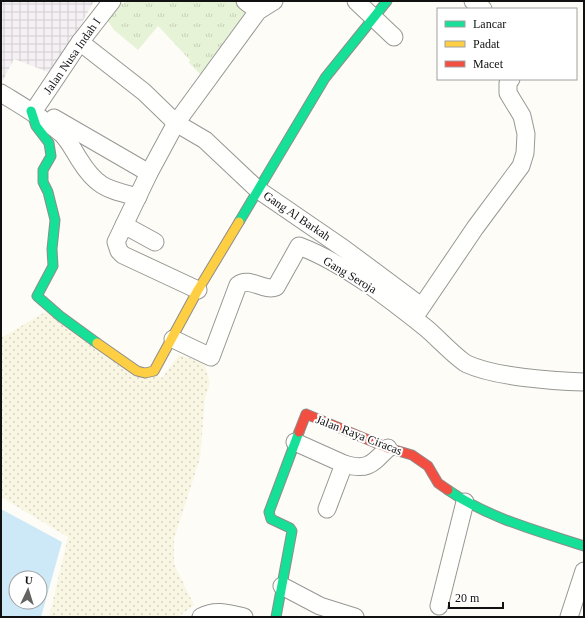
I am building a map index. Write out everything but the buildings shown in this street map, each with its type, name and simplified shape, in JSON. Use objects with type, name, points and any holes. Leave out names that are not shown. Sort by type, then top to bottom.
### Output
[{"type":"street","name":"Jalan Nusa Indah I","points":[[33,110],[80,42],[112,1]]},
{"type":"street","points":[[198,290],[123,256],[116,242],[149,173],[176,123],[252,6],[274,1]]},
{"type":"street","points":[[356,1],[372,18],[394,37]]},
{"type":"street","points":[[33,110],[36,126],[49,143],[51,156],[43,170],[43,182],[48,192],[54,220],[52,249],[53,266],[37,296],[60,316],[137,371],[145,373],[154,371],[173,339],[198,290],[257,189],[325,78],[387,1]]},
{"type":"street","points":[[473,1],[482,8]]},
{"type":"street","name":"Gang Al Barkah","points":[[80,42],[144,92],[176,123],[205,140],[257,189],[343,248],[418,312]]},
{"type":"street","points":[[418,312],[475,228],[521,166],[525,153],[526,134],[522,116],[508,93],[510,80]]},
{"type":"street","points":[[1,93],[149,173]]},
{"type":"street","points":[[33,110],[63,135],[88,174],[98,183],[110,190],[138,197]]},
{"type":"street","points":[[124,225],[155,242]]},
{"type":"street","name":"Gang Seroja","points":[[173,339],[211,357],[238,285],[246,282],[270,288],[276,287],[299,246],[354,276],[398,305],[418,312],[466,364],[496,372],[551,381],[584,382]]},
{"type":"street","name":"Jalan Raya Ciracas","points":[[276,617],[292,531],[290,528],[271,519],[268,512],[306,414],[388,448],[412,455],[428,466],[438,483],[465,502],[515,523],[584,546]]},
{"type":"street","points":[[295,442],[344,464],[358,468],[367,467],[388,448]]},
{"type":"street","points":[[327,509],[344,464]]},
{"type":"street","points":[[439,606],[465,502]]},
{"type":"street","points":[[569,617],[584,570]]},
{"type":"street","points":[[282,586],[320,606],[354,617]]},
{"type":"street","points":[[201,617],[210,612],[226,612],[244,617]]},
{"type":"shaded area","points":[[1,1],[94,1],[53,74],[14,59],[1,84]]},
{"type":"shaded area","points":[[45,312],[162,378],[179,355],[204,362],[210,383],[205,398],[200,458],[174,539],[174,564],[194,605],[178,617],[49,617],[68,537],[1,497],[1,338]]},
{"type":"green space","points":[[128,1],[239,1],[255,11],[205,79],[189,63],[190,60],[158,26],[138,50],[114,30],[105,17],[113,8]]},
{"type":"water","points":[[1,509],[62,542],[48,592],[48,570],[8,570],[8,610],[43,610],[41,617],[1,617]]},
{"type":"traffic: fast","points":[[239,222],[325,78],[387,1]]},
{"type":"traffic: fast","points":[[31,111],[36,126],[49,143],[51,156],[43,170],[43,182],[48,192],[55,220],[52,249],[53,266],[37,296],[60,316],[97,343]]},
{"type":"traffic: fast","points":[[276,617],[292,531],[290,528],[271,519],[269,512],[299,432]]},
{"type":"traffic: fast","points":[[448,490],[463,500],[496,516],[584,546]]},
{"type":"traffic: slow","points":[[97,343],[137,371],[145,373],[154,371],[198,290],[239,222]]},
{"type":"traffic: jam","points":[[299,432],[306,414],[388,448],[412,455],[428,466],[438,483],[448,490]]}]
